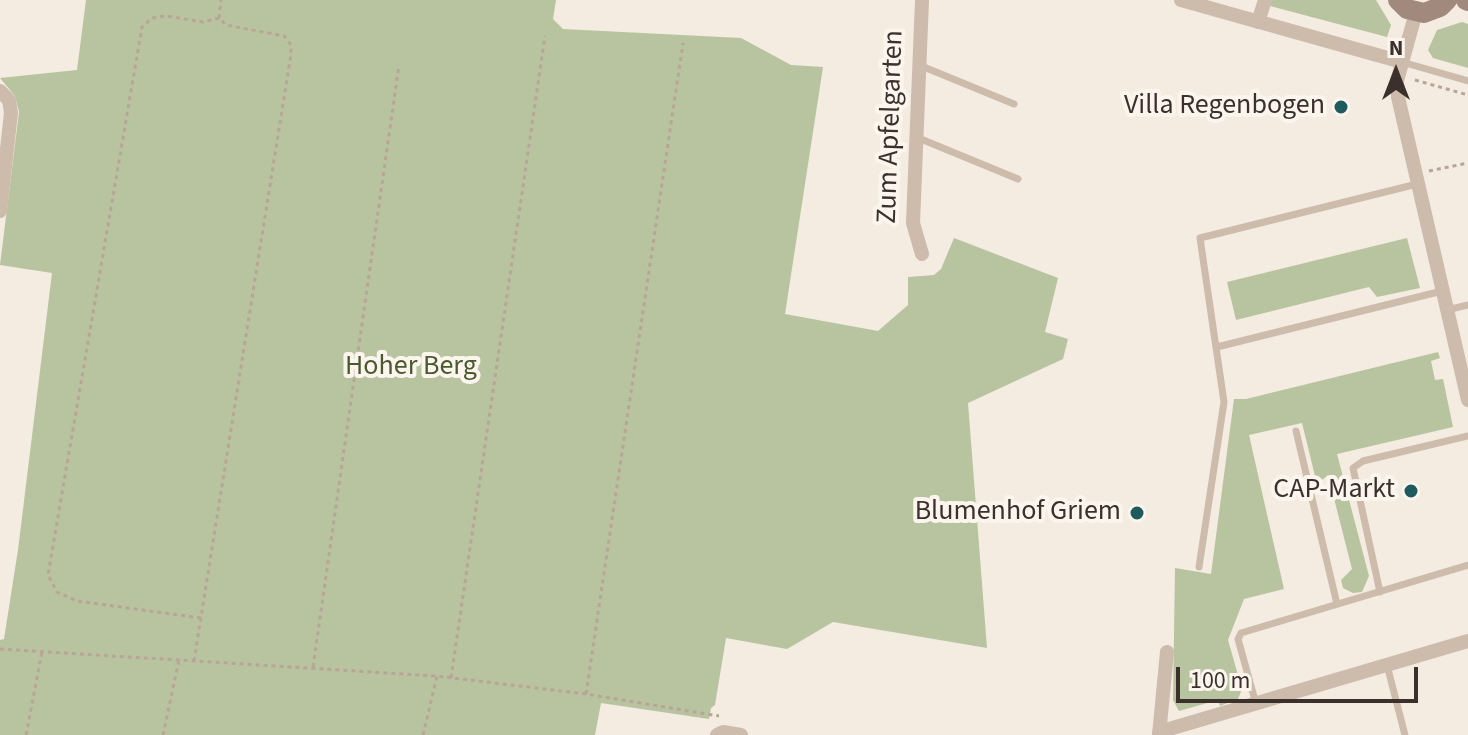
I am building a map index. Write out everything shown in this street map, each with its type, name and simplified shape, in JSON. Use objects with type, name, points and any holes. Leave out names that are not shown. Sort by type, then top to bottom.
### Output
[{"type":"street","name":"Zum Apfelgarten","points":[[922,0],[913,223],[922,254]]},
{"type":"street","points":[[1181,0],[1402,62]]},
{"type":"street","points":[[1258,22],[1265,0]]},
{"type":"street","points":[[1398,0],[1416,12],[1432,11],[1447,0]]},
{"type":"street","points":[[1416,12],[1402,62],[1398,97],[1422,178],[1442,291],[1468,400]]},
{"type":"street","points":[[0,91],[9,100],[11,113],[0,211]]},
{"type":"street","points":[[1167,652],[1159,734],[1468,641]]},
{"type":"street","points":[[720,733],[741,735]]},
{"type":"lane","points":[[1402,62],[1468,81]]},
{"type":"lane","points":[[919,65],[1014,104]]},
{"type":"lane","points":[[916,137],[1018,179]]},
{"type":"lane","points":[[1199,567],[1224,402],[1200,238],[1422,178]]},
{"type":"lane","points":[[1217,347],[1442,291]]},
{"type":"lane","points":[[1447,310],[1468,305]]},
{"type":"lane","points":[[1296,431],[1337,604]]},
{"type":"lane","points":[[1380,592],[1353,468],[1363,461],[1468,436]]},
{"type":"lane","points":[[1256,704],[1238,639],[1241,633],[1468,565]]},
{"type":"lane","points":[[1387,665],[1405,735]]},
{"type":"path","points":[[219,18],[221,0]]},
{"type":"path","points":[[194,661],[201,618],[291,54],[291,45],[284,36],[235,28],[219,18],[203,22],[166,16],[152,18],[142,27],[48,575],[57,592],[77,601],[201,618]]},
{"type":"path","points":[[451,678],[545,36]]},
{"type":"path","points":[[586,694],[683,43]]},
{"type":"path","points":[[313,668],[399,65]]},
{"type":"path","points":[[1415,80],[1468,95]]},
{"type":"path","points":[[1422,178],[1468,163]]},
{"type":"path","points":[[0,649],[437,676],[586,694],[719,716]]},
{"type":"path","points":[[26,735],[43,652]]},
{"type":"path","points":[[163,735],[179,660]]},
{"type":"path","points":[[423,735],[437,676]]},
{"type":"green space","name":"Hoher Berg","points":[[86,0],[556,0],[553,19],[563,29],[741,38],[791,65],[823,67],[785,314],[878,331],[908,305],[908,277],[934,275],[941,269],[954,238],[1058,278],[1045,332],[1068,339],[1063,359],[968,403],[987,648],[833,622],[787,649],[726,638],[715,705],[711,708],[709,719],[601,703],[595,735],[0,735],[0,640],[4,639],[18,550],[52,273],[0,265],[19,112],[15,96],[0,78],[77,70]]},
{"type":"green space","points":[[1272,0],[1376,0],[1391,25],[1387,37],[1270,6]]},
{"type":"green space","points":[[1462,22],[1468,24],[1468,68],[1433,58],[1428,50],[1437,30]]},
{"type":"green space","points":[[1407,238],[1420,288],[1377,297],[1369,287],[1236,320],[1227,282]]},
{"type":"green space","points":[[1438,352],[1440,358],[1431,361],[1435,380],[1443,379],[1453,427],[1337,454],[1369,576],[1362,592],[1353,593],[1343,588],[1341,580],[1352,569],[1328,475],[1317,484],[1302,423],[1249,435],[1284,589],[1244,599],[1228,640],[1242,689],[1238,699],[1220,706],[1218,700],[1179,711],[1173,700],[1175,568],[1211,574],[1234,399],[1246,399]]},
{"type":"place","name":"Villa Regenbogen","points":[[1341,107]]},
{"type":"place","name":"CAP-Markt","points":[[1411,491]]},
{"type":"place","name":"Blumenhof Griem","points":[[1137,513]]}]
